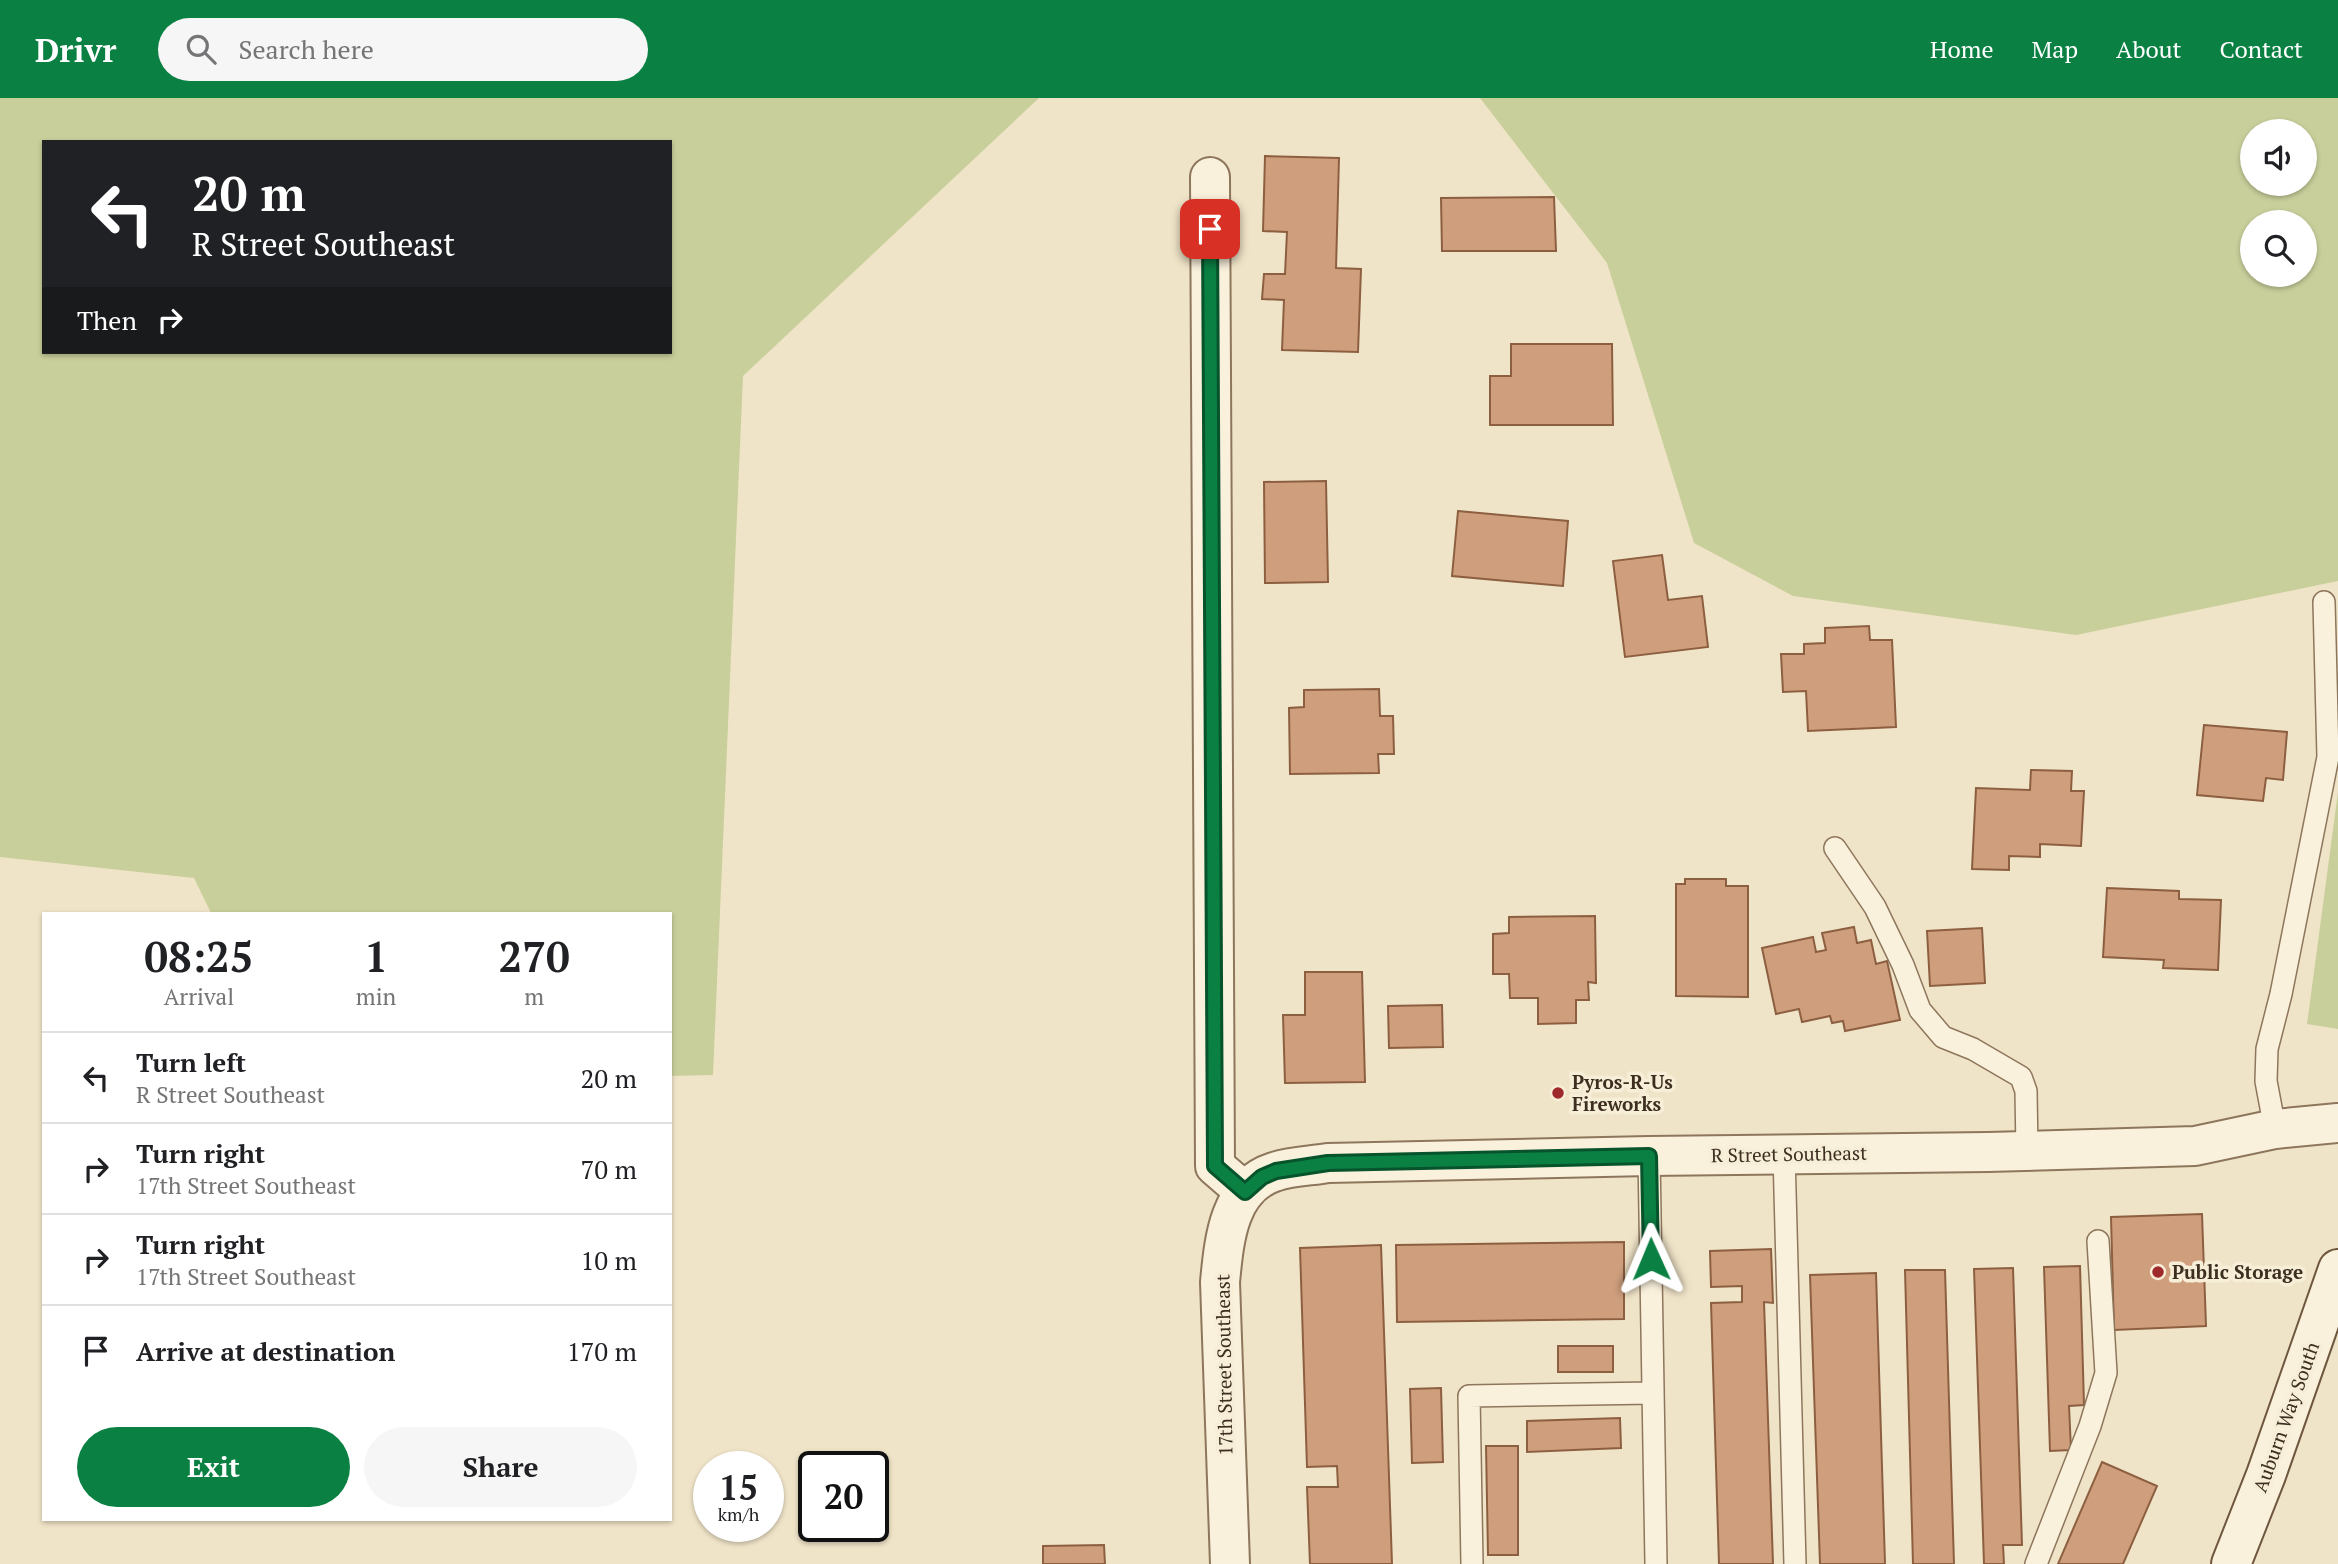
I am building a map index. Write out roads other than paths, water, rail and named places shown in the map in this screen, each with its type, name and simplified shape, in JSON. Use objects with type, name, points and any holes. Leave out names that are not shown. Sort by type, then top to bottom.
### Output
[{"type":"street","points":[[1210,177],[1215,1166],[1245,1192]]},
{"type":"street","name":"R Street Southeast","points":[[1245,1192],[1262,1177],[1276,1171],[1328,1163],[2195,1146],[2275,1129],[2338,1122]]},
{"type":"street","name":"17th Street Southeast","points":[[1230,1564],[1220,1282],[1224,1243],[1238,1200],[1245,1192]]},
{"type":"street","name":"Auburn Way South","points":[[2231,1564],[2266,1475],[2338,1269]]},
{"type":"lane","points":[[2275,1129],[2266,1081],[2267,1049],[2281,994],[2329,757],[2324,602]]},
{"type":"lane","points":[[1835,848],[1875,907],[1903,965],[1920,1010],[1943,1037],[1973,1049],[2021,1077],[2026,1091],[2027,1151]]},
{"type":"lane","points":[[1784,1154],[1795,1564]]},
{"type":"lane","points":[[1649,1156],[1656,1564]]},
{"type":"lane","points":[[2036,1564],[2090,1426],[2106,1373],[2098,1241]]},
{"type":"lane","points":[[1472,1564],[1469,1396],[1653,1393]]},
{"type":"place","name":"Pyros-R-Us Fireworks","points":[[1558,1093]]},
{"type":"place","name":"Public Storage","points":[[2158,1272]]}]
